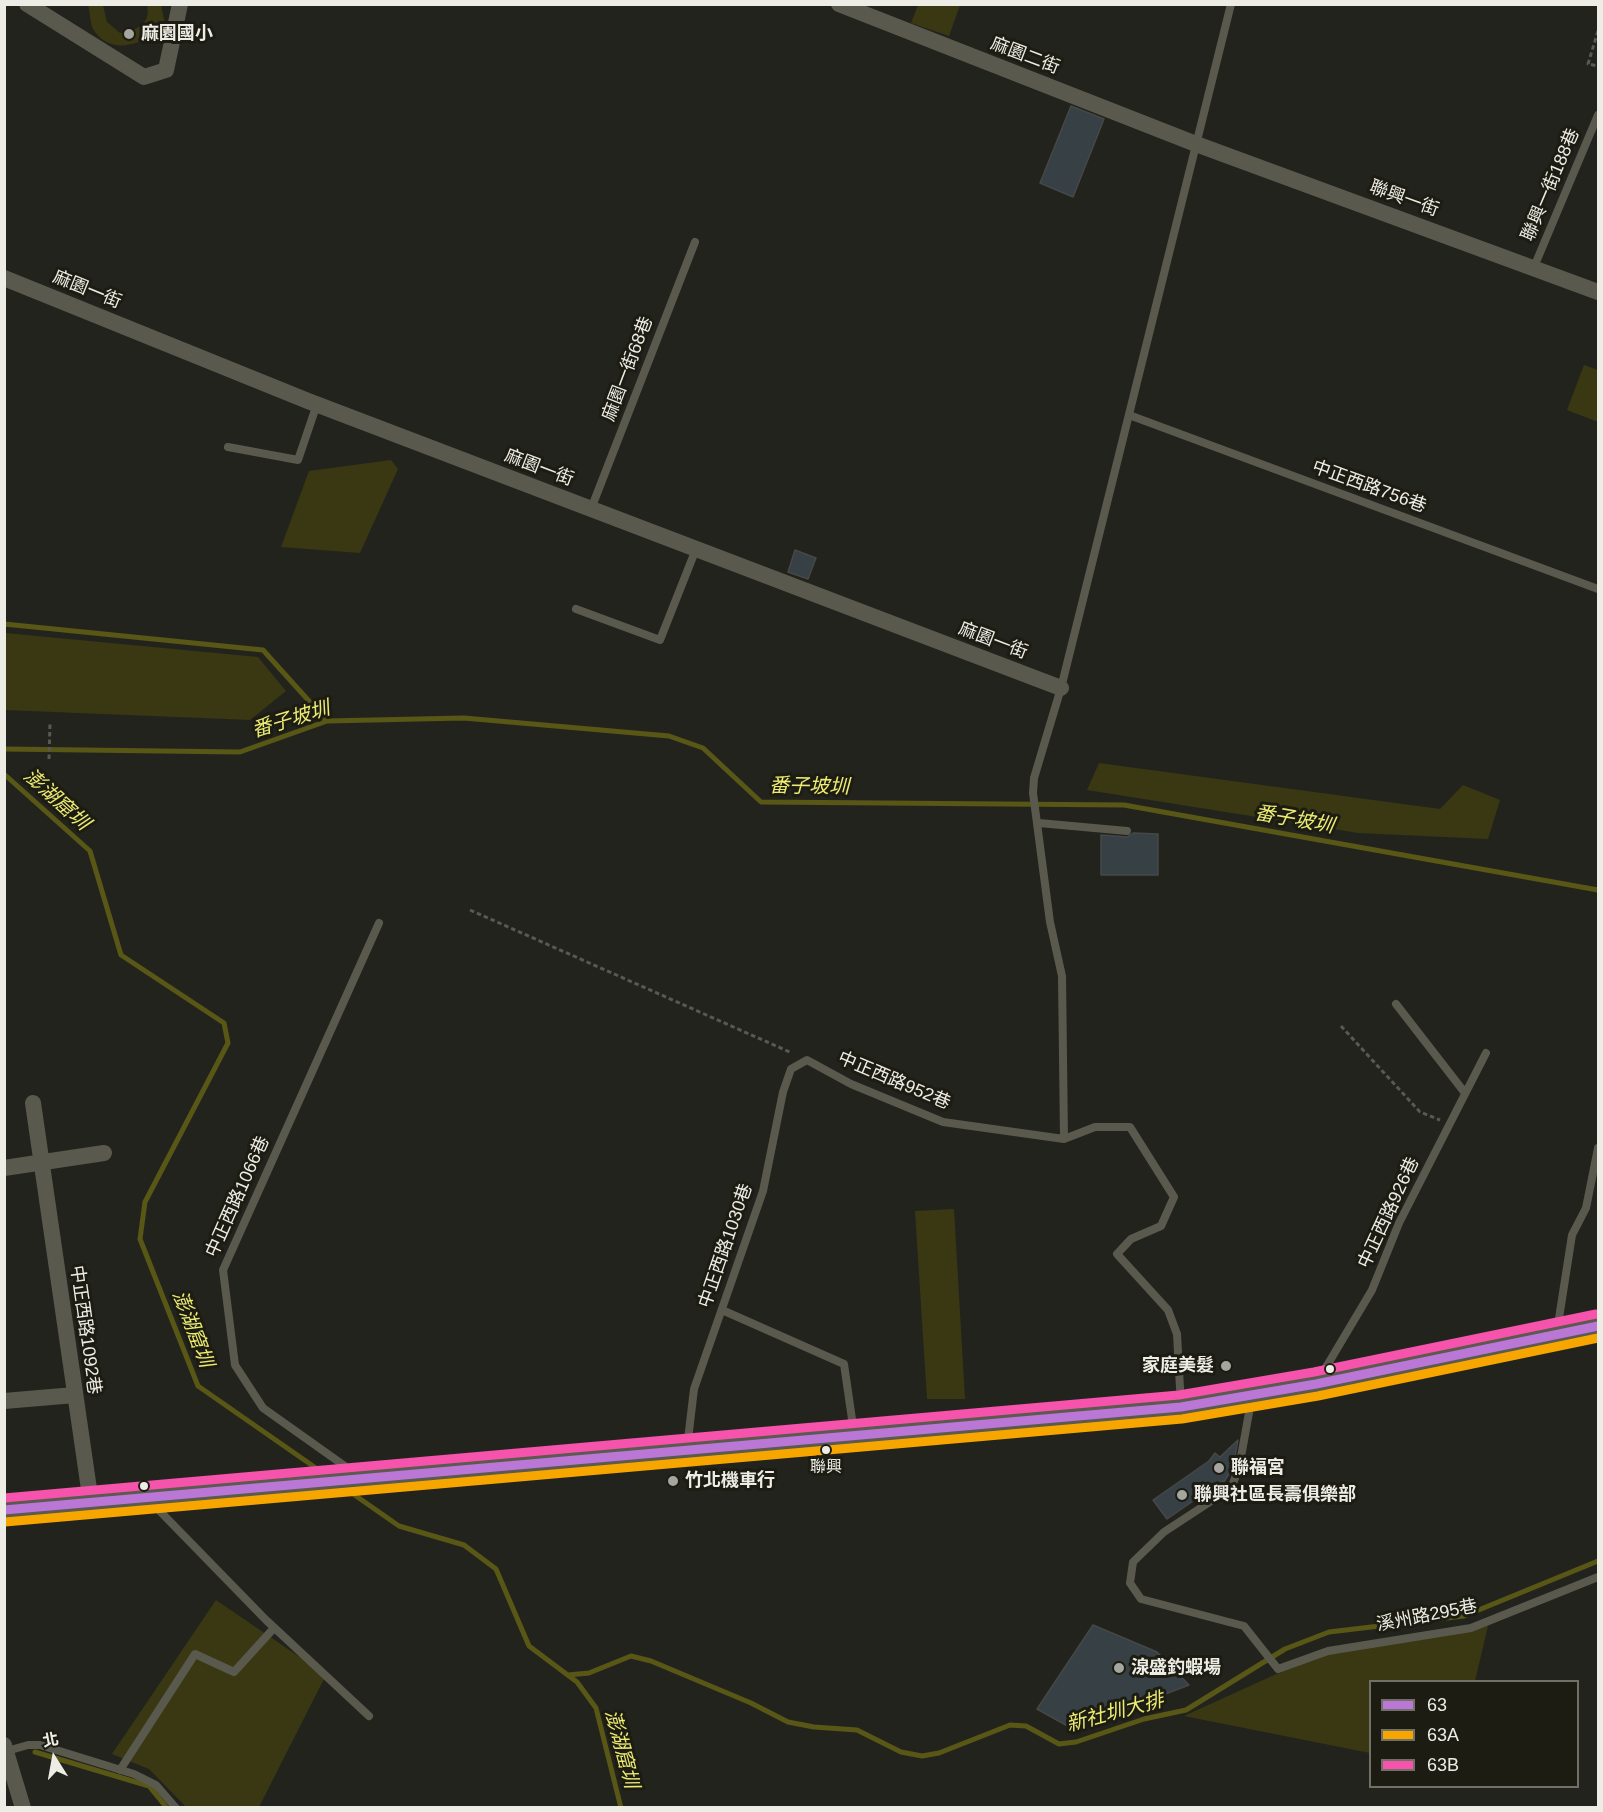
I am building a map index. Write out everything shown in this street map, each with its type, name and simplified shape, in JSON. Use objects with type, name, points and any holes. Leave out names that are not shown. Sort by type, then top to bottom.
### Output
[{"type":"main road","points":[[4,1510],[312,1485],[1181,1407],[1316,1384],[1599,1326]]},
{"type":"street","points":[[27,4],[144,77],[166,70],[180,4]]},
{"type":"street","name":"麻園二街","points":[[839,4],[1196,144]]},
{"type":"street","name":"聯興一街","points":[[1196,144],[1599,292]]},
{"type":"street","name":"麻園一街","points":[[4,278],[317,404],[1061,688]]},
{"type":"street","name":"中正西路1092巷","points":[[33,1103],[91,1503]]},
{"type":"street","points":[[4,1168],[104,1153]]},
{"type":"street","points":[[4,1401],[75,1395]]},
{"type":"street","points":[[6,1748],[10,1781],[23,1808]]},
{"type":"lane","points":[[1064,1139],[1062,976],[1050,922],[1039,823],[1033,793],[1034,778],[1061,688],[1231,4]]},
{"type":"lane","name":"聯興一街188巷","points":[[1534,267],[1599,115]]},
{"type":"lane","name":"麻園一街68巷","points":[[591,509],[695,242]]},
{"type":"lane","points":[[228,447],[298,460],[317,404]]},
{"type":"lane","name":"中正西路756巷","points":[[1129,415],[1599,589]]},
{"type":"lane","points":[[576,609],[660,640],[696,549]]},
{"type":"lane","points":[[1039,823],[1127,831]]},
{"type":"lane","name":"中正西路1066巷","points":[[364,1479],[263,1408],[235,1365],[223,1270],[379,923]]},
{"type":"lane","points":[[1395,1004],[1465,1093]]},
{"type":"lane","name":"中正西路926巷","points":[[1316,1384],[1372,1290],[1399,1223],[1486,1053]]},
{"type":"lane","name":"中正西路952巷","points":[[807,1060],[851,1084],[943,1122],[1064,1139],[1095,1127],[1130,1127],[1174,1197],[1161,1226],[1131,1239],[1117,1254],[1168,1310],[1177,1334],[1181,1407]]},
{"type":"lane","name":"中正西路1030巷","points":[[687,1450],[694,1389],[763,1191],[783,1092],[791,1069],[807,1060]]},
{"type":"lane","points":[[1556,1335],[1572,1235],[1586,1208],[1599,1148]]},
{"type":"lane","points":[[722,1310],[844,1364],[854,1436]]},
{"type":"lane","name":"溪州路295巷","points":[[1252,1395],[1239,1468],[1232,1488],[1164,1532],[1132,1562],[1131,1583],[1141,1599],[1244,1626],[1278,1669],[1328,1651],[1471,1628],[1599,1577]]},
{"type":"lane","points":[[147,1498],[274,1628],[369,1716]]},
{"type":"lane","points":[[120,1770],[195,1654],[234,1671],[274,1628]]},
{"type":"lane","points":[[6,1748],[40,1745],[120,1770],[156,1785],[176,1808]]},
{"type":"path","points":[[1599,32],[1588,64],[1599,66]]},
{"type":"path","points":[[50,723],[50,759]]},
{"type":"path","points":[[470,910],[807,1060]]},
{"type":"path","points":[[1341,1026],[1420,1112],[1450,1124]]},
{"type":"shaded area","points":[[88,5],[103,5],[107,22],[120,33],[142,25],[147,17],[147,5],[161,5],[167,34],[155,37],[153,34],[138,42],[114,45],[99,37],[93,29]]},
{"type":"shaded area","points":[[918,5],[960,5],[949,36],[911,23]]},
{"type":"shaded area","points":[[1584,365],[1598,370],[1598,422],[1567,410]]},
{"type":"shaded area","points":[[391,460],[398,469],[360,553],[281,547],[309,471]]},
{"type":"shaded area","points":[[5,633],[258,657],[286,691],[250,720],[5,710]]},
{"type":"shaded area","points":[[1099,763],[1440,809],[1463,785],[1500,800],[1488,839],[1358,833],[1087,790]]},
{"type":"shaded area","points":[[954,1209],[965,1399],[927,1399],[915,1211]]},
{"type":"shaded area","points":[[216,1600],[326,1675],[259,1807],[186,1807],[149,1769],[112,1754]]},
{"type":"shaded area","points":[[1488,1626],[1475,1680],[1369,1680],[1369,1753],[1184,1716],[1327,1651]]},
{"type":"building","points":[[1071,106],[1104,119],[1073,197],[1040,183]]},
{"type":"building","points":[[795,550],[816,558],[808,579],[788,572]]},
{"type":"building","points":[[1133,833],[1158,834],[1158,875],[1101,875],[1101,835],[1127,837]]},
{"type":"building","points":[[1238,1440],[1233,1467],[1224,1482],[1222,1481],[1167,1519],[1153,1500],[1209,1461],[1215,1453],[1220,1457]]},
{"type":"building","name":"湶盛釣蝦場","points":[[1093,1625],[1157,1652],[1189,1685],[1073,1729],[1037,1709]]},
{"type":"waterway","points":[[4,624],[263,650],[327,721]]},
{"type":"waterway","name":"番子坡圳","points":[[4,749],[240,752],[327,721],[464,718],[669,736],[703,748],[761,802],[1124,805],[1598,890]]},
{"type":"waterway","name":"澎湖窟圳","points":[[4,774],[90,851],[121,955],[224,1023],[228,1043],[145,1202],[140,1239],[198,1386],[323,1473]]},
{"type":"waterway","name":"澎湖窟圳","points":[[346,1489],[399,1526],[464,1545],[496,1569],[529,1646],[577,1682],[596,1708],[621,1808]]},
{"type":"waterway","name":"新社圳大排","points":[[568,1675],[589,1673],[631,1656],[651,1661],[751,1703],[788,1722],[814,1727],[857,1730],[901,1752],[922,1756],[939,1753],[1010,1725],[1026,1726],[1059,1744],[1076,1742],[1144,1719],[1186,1710],[1285,1649],[1329,1632],[1464,1616],[1598,1561]]},
{"type":"waterway","points":[[35,1752],[149,1786],[167,1808]]},
{"type":"transit line","name":"63B","points":[[4,1498],[1179,1395],[1314,1372],[1596,1314]]},
{"type":"transit line","name":"63","points":[[4,1510],[1181,1407],[1316,1384],[1598,1326]]},
{"type":"transit line","name":"63A","points":[[5,1522],[1182,1419],[1318,1396],[1598,1338]]},
{"type":"place","name":"麻園國小","points":[[129,34]]},
{"type":"place","name":"家庭美髮","points":[[1226,1366]]},
{"type":"place","name":"聯興","points":[[826,1450]]},
{"type":"place","name":"聯福宮","points":[[1219,1468]]},
{"type":"place","name":"竹北機車行","points":[[673,1481]]},
{"type":"place","name":"聯興社區長壽俱樂部","points":[[1182,1495]]},
{"type":"place","name":"湶盛釣蝦場","points":[[1119,1668]]}]
